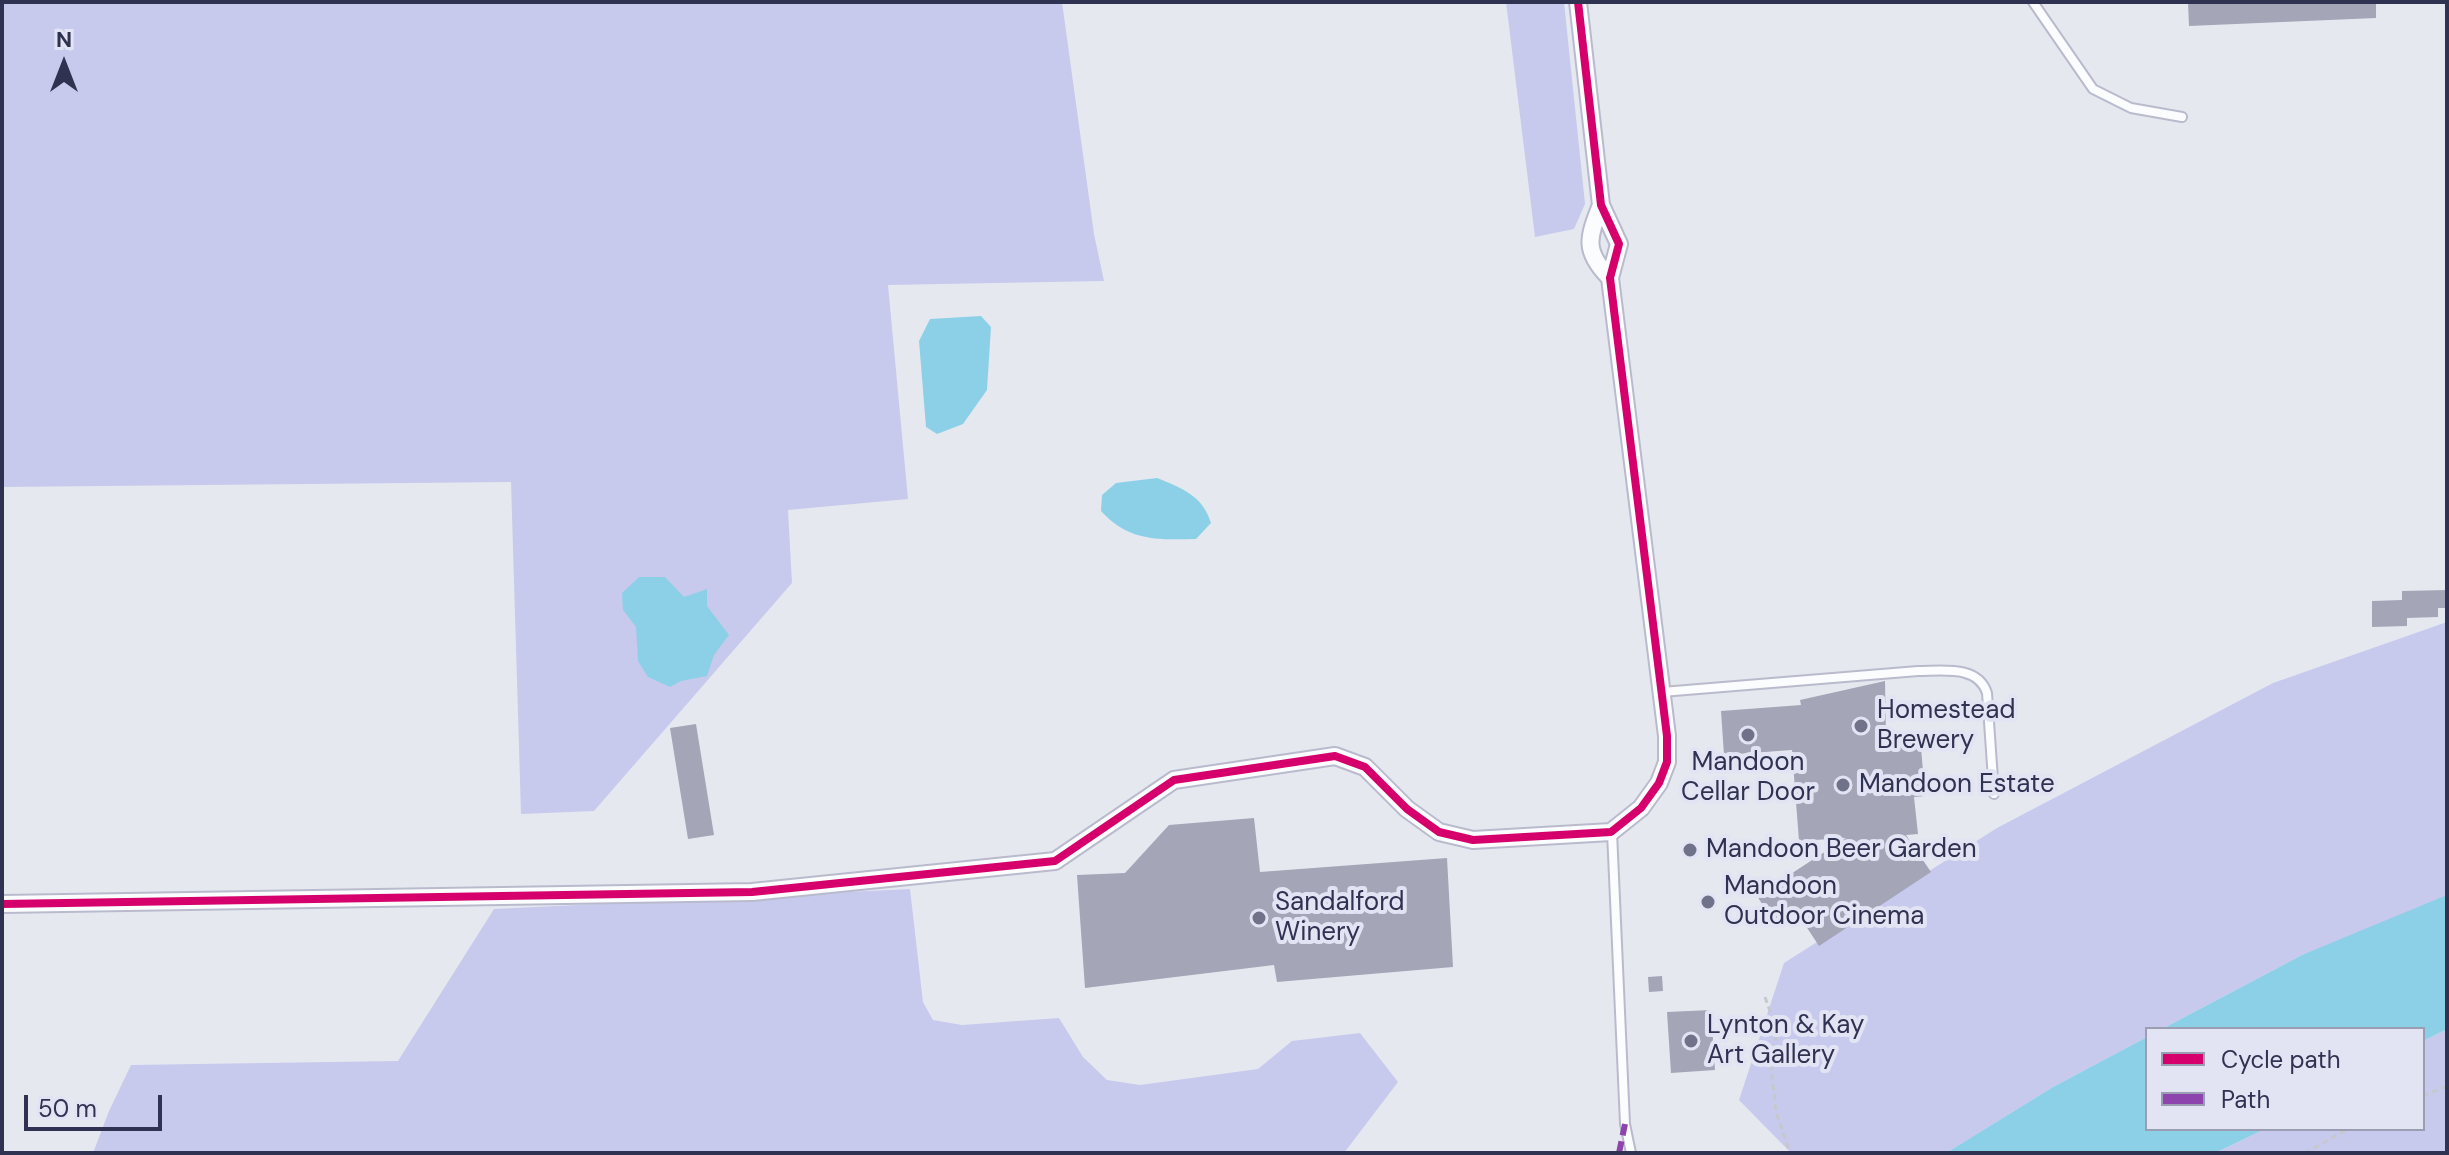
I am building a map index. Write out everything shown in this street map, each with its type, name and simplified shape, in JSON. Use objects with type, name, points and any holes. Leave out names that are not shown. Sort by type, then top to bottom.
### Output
[{"type":"street","points":[[2,904],[752,892],[1055,861],[1174,780],[1335,756],[1365,767],[1407,809],[1439,832],[1473,840],[1611,832],[1641,808],[1659,783],[1667,762],[1662,692],[1610,278],[1619,244],[1601,205],[1578,2]]},
{"type":"street","points":[[1601,205],[1590,231],[1589,248],[1598,266],[1610,278]]},
{"type":"lane","points":[[2033,2],[2093,89],[2131,108],[2182,117]]},
{"type":"lane","points":[[1662,692],[1918,671],[1969,673],[1984,683],[1987,693],[1994,794]]},
{"type":"lane","points":[[1611,832],[1625,1124],[1631,1153]]},
{"type":"path","points":[[1765,997],[1777,1031],[1771,1066],[1776,1112],[1790,1153]]},
{"type":"path","points":[[2425,1095],[2447,1086]]},
{"type":"path","points":[[2305,1153],[2344,1131]]},
{"type":"shaded area","points":[[2,2],[1062,2],[1094,234],[1104,281],[888,285],[908,499],[788,510],[792,583],[594,811],[521,814],[511,482],[2,487]]},
{"type":"shaded area","points":[[1506,2],[1564,2],[1585,204],[1574,229],[1535,237]]},
{"type":"shaded area","points":[[981,316],[991,327],[987,390],[963,424],[937,434],[926,427],[919,341],[930,319]]},
{"type":"shaded area","points":[[1157,478],[1183,490],[1203,506],[1211,523],[1196,539],[1144,537],[1122,528],[1101,511],[1102,495],[1116,483]]},
{"type":"shaded area","points":[[639,577],[665,577],[684,597],[707,589],[707,606],[729,635],[714,655],[707,676],[681,681],[670,687],[648,677],[638,661],[636,627],[623,610],[622,593]]},
{"type":"shaded area","points":[[2447,622],[2447,902],[2302,955],[2166,1027],[2145,1027],[2145,1038],[2053,1087],[1946,1153],[1791,1153],[1739,1100],[1784,963],[1997,828],[2273,683]]},
{"type":"shaded area","points":[[910,889],[923,1002],[933,1020],[962,1025],[1059,1018],[1083,1057],[1107,1080],[1140,1085],[1258,1069],[1292,1041],[1360,1033],[1398,1082],[1344,1153],[93,1153],[131,1065],[398,1061],[494,909]]},
{"type":"shaded area","points":[[2447,895],[2447,1029],[2425,1040],[2425,1027],[2166,1027],[2302,955]]},
{"type":"shaded area","points":[[2447,1029],[2447,1153],[2215,1153],[2261,1131],[2425,1131],[2425,1040]]},
{"type":"shaded area","points":[[2145,1038],[2145,1131],[2261,1131],[2215,1153],[1946,1153],[2053,1087]]},
{"type":"building","points":[[2188,2],[2376,2],[2376,18],[2189,26]]},
{"type":"building","points":[[2447,590],[2447,608],[2438,608],[2438,617],[2407,618],[2407,626],[2372,627],[2372,601],[2402,600],[2402,591]]},
{"type":"building","points":[[1885,681],[1886,738],[1920,735],[1925,796],[1914,797],[1918,834],[1906,835],[1931,872],[1819,946],[1796,911],[1775,924],[1757,896],[1846,838],[1799,841],[1792,750],[1724,755],[1721,711],[1801,705],[1800,700]]},
{"type":"building","points":[[696,724],[714,835],[688,839],[670,728]]},
{"type":"building","points":[[1254,818],[1260,872],[1447,858],[1453,967],[1277,982],[1274,965],[1085,988],[1077,875],[1125,873],[1169,825]]},
{"type":"building","points":[[1662,976],[1663,991],[1649,992],[1648,977]]},
{"type":"building","name":"Lynton & Kay Art Gallery","points":[[1711,1010],[1715,1070],[1671,1073],[1667,1012]]},
{"type":"marked path","points":[[1619,1153],[1625,1124]]},
{"type":"cycle path","points":[[2,904],[752,892],[1055,861],[1174,780],[1335,756],[1365,767],[1407,809],[1439,832],[1473,840],[1611,832],[1641,808],[1659,783],[1667,762],[1667,736],[1610,278],[1619,244],[1601,205],[1578,2]]},
{"type":"place","name":"Homestead Brewery","points":[[1861,726]]},
{"type":"place","name":"Mandoon Cellar Door","points":[[1748,735]]},
{"type":"place","name":"Mandoon Estate","points":[[1843,785]]},
{"type":"place","name":"Mandoon Beer Garden","points":[[1690,850]]},
{"type":"place","name":"Mandoon Outdoor Cinema","points":[[1708,902]]},
{"type":"place","name":"Sandalford Winery","points":[[1259,918]]},
{"type":"place","name":"Lynton & Kay Art Gallery","points":[[1691,1041]]}]
